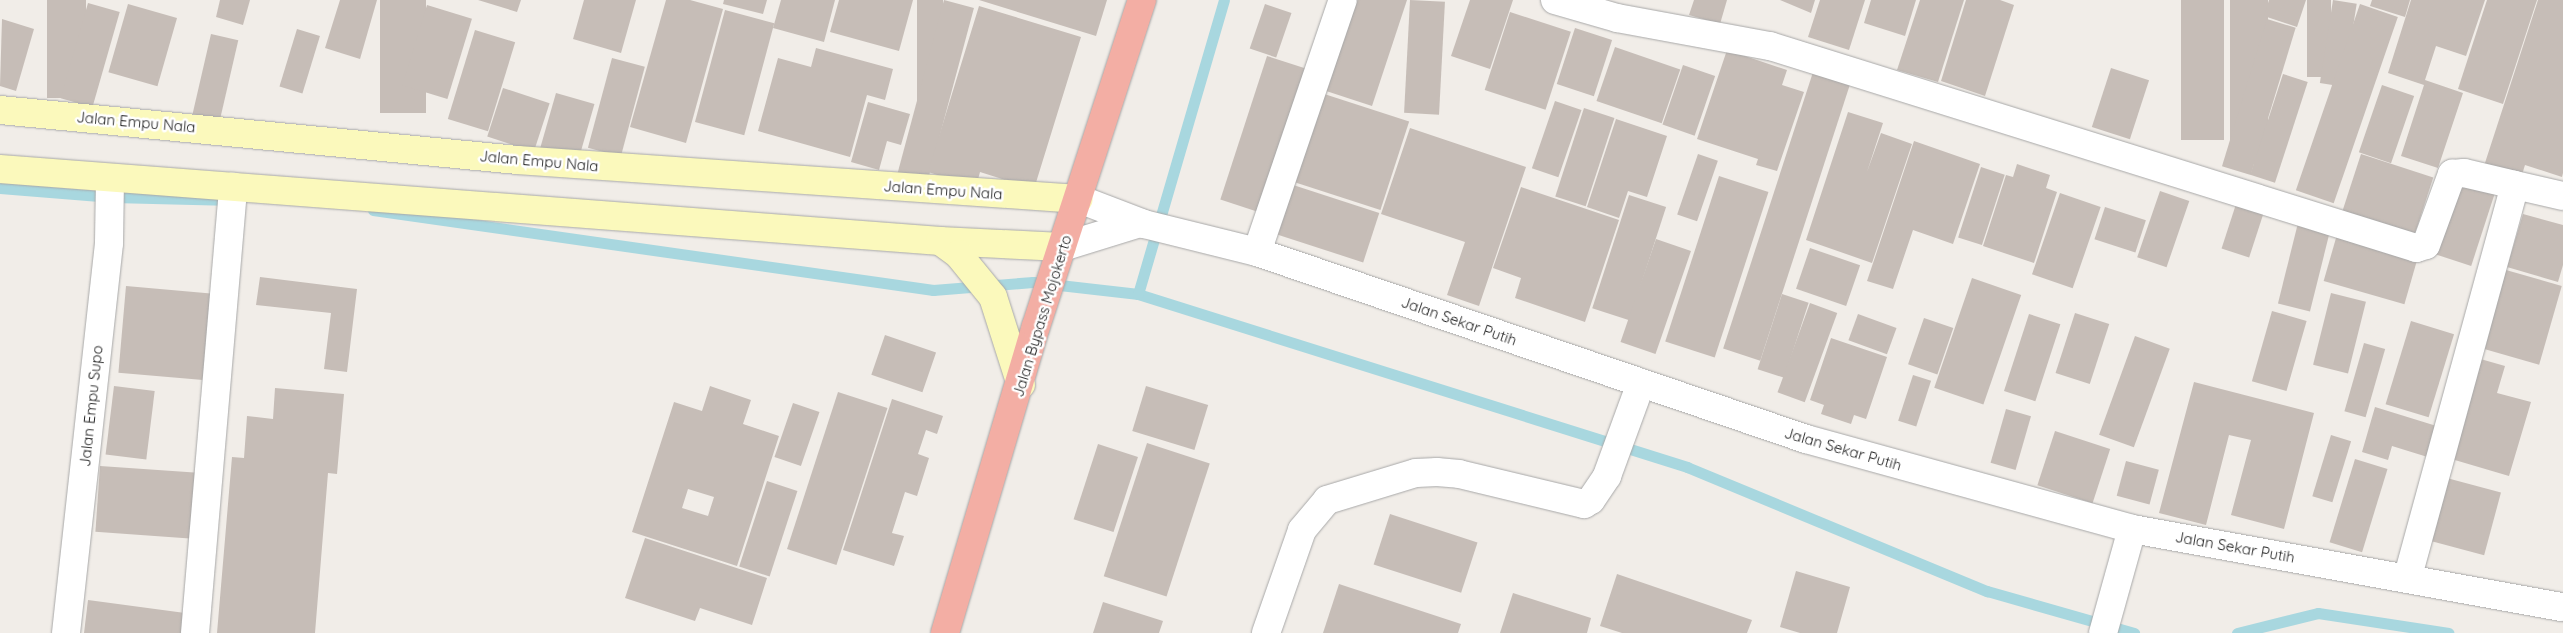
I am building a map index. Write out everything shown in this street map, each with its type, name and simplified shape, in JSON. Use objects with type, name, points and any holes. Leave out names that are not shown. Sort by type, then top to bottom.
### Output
[{"type":"highway","name":"Jalan Bypass Mojokerto","points":[[945,633],[1021,385],[1042,307],[1079,199],[1103,112],[1142,0]]},
{"type":"main road","name":"Jalan Empu Nala","points":[[0,110],[517,160],[1079,199]]},
{"type":"main road","points":[[0,170],[233,187],[949,248],[1058,260]]},
{"type":"main road","points":[[949,248],[993,297],[1021,385]]},
{"type":"street","points":[[1257,252],[1342,0]]},
{"type":"street","points":[[1555,0],[1617,18],[1770,46],[2416,248],[2426,245],[2452,174],[2464,173],[2563,196]]},
{"type":"street","name":"Jalan Empu Supo","points":[[66,633],[110,230],[110,179]]},
{"type":"street","points":[[2408,576],[2515,185]]},
{"type":"street","points":[[194,633],[233,187]]},
{"type":"street","name":"Jalan Sekar Putih","points":[[1079,199],[1142,224],[1257,252],[1806,439],[2132,529],[2408,576],[2563,607]]},
{"type":"street","points":[[1058,260],[1142,224]]},
{"type":"street","points":[[1266,633],[1302,530],[1328,500],[1416,473],[1437,472],[1459,474],[1584,504],[1591,500],[1607,476],[1641,383]]},
{"type":"street","points":[[2105,627],[2132,529]]},
{"type":"building","points":[[47,0],[86,0],[86,98],[47,98]]},
{"type":"building","points":[[220,0],[250,0],[243,25],[216,17]]},
{"type":"building","points":[[340,0],[377,0],[360,59],[325,48]]},
{"type":"building","points":[[380,0],[426,0],[426,113],[380,113]]},
{"type":"building","points":[[478,0],[521,0],[517,12]]},
{"type":"building","points":[[584,0],[636,0],[621,53],[573,39]]},
{"type":"building","points":[[666,0],[690,0],[723,9],[686,143],[630,127]]},
{"type":"building","points":[[724,0],[767,0],[763,14],[723,4]]},
{"type":"building","points":[[781,0],[835,0],[824,42],[773,28]]},
{"type":"building","points":[[839,0],[913,0],[899,51],[830,32]]},
{"type":"building","points":[[917,0],[943,0],[943,109],[917,109]]},
{"type":"building","points":[[944,0],[974,8],[927,182],[897,174]]},
{"type":"building","points":[[979,0],[1107,0],[1096,36]]},
{"type":"building","points":[[1350,0],[1407,0],[1372,106],[1320,89]]},
{"type":"building","points":[[1410,0],[1445,2],[1439,115],[1404,113]]},
{"type":"building","points":[[1470,0],[1513,0],[1490,69],[1451,56]]},
{"type":"building","points":[[1694,0],[1727,0],[1720,24],[1689,15]]},
{"type":"building","points":[[1780,0],[1815,0],[1811,13]]},
{"type":"building","points":[[1820,0],[1865,0],[1849,50],[1808,37]]},
{"type":"building","points":[[1871,0],[1916,0],[1905,36],[1864,23]]},
{"type":"building","points":[[1920,0],[1964,0],[1938,82],[1897,70]]},
{"type":"building","points":[[1966,0],[2000,0],[2014,5],[1985,96],[1941,81]]},
{"type":"building","points":[[2181,0],[2224,0],[2224,140],[2181,140]]},
{"type":"building","points":[[2230,0],[2268,0],[2268,163],[2230,163]]},
{"type":"building","points":[[2269,0],[2306,0],[2297,27],[2264,16]]},
{"type":"building","points":[[2307,0],[2331,0],[2331,77],[2307,77]]},
{"type":"building","points":[[2333,0],[2357,4],[2344,87],[2320,83]]},
{"type":"building","points":[[2372,0],[2410,0],[2405,17],[2370,6]]},
{"type":"building","points":[[2411,0],[2485,0],[2466,56],[2436,46],[2425,80],[2463,93],[2438,168],[2401,156],[2424,85],[2388,73]]},
{"type":"building","points":[[2487,0],[2537,0],[2503,104],[2458,89]]},
{"type":"building","points":[[2538,0],[2563,0],[2563,173],[2562,177],[2525,165],[2520,181],[2483,169]]},
{"type":"building","points":[[88,3],[120,12],[92,107],[61,98]]},
{"type":"building","points":[[128,4],[177,18],[157,86],[108,72]]},
{"type":"building","points":[[1265,4],[1291,13],[1276,58],[1250,48]]},
{"type":"building","points":[[2360,4],[2398,17],[2334,203],[2296,190]]},
{"type":"building","points":[[427,5],[472,19],[447,99],[402,85]]},
{"type":"building","points":[[979,6],[1081,37],[1034,189],[980,172],[976,187],[928,172]]},
{"type":"building","points":[[725,10],[774,23],[744,135],[695,122]]},
{"type":"building","points":[[1510,12],[1571,32],[1546,110],[1485,90]]},
{"type":"building","points":[[2,19],[34,29],[16,91],[0,86]]},
{"type":"building","points":[[2267,19],[2296,28],[2251,175],[2222,166]]},
{"type":"building","points":[[1575,28],[1612,40],[1594,96],[1557,84]]},
{"type":"building","points":[[297,29],[320,36],[302,93],[279,86]]},
{"type":"building","points":[[475,30],[515,42],[488,131],[448,119]]},
{"type":"building","points":[[211,34],[238,40],[220,120],[193,114]]},
{"type":"building","points":[[1615,47],[1680,69],[1662,123],[1596,101]]},
{"type":"building","points":[[816,48],[893,69],[885,100],[867,95],[850,157],[758,131],[778,58],[811,67]]},
{"type":"building","points":[[1727,50],[1787,70],[1782,85],[1804,92],[1777,171],[1756,165],[1758,159],[1697,139]]},
{"type":"building","points":[[1267,56],[1309,70],[1262,213],[1220,200]]},
{"type":"building","points":[[612,58],[645,67],[621,157],[588,148]]},
{"type":"building","points":[[1683,65],[1715,76],[1695,136],[1662,125]]},
{"type":"building","points":[[2111,68],[2149,80],[2130,139],[2092,127]]},
{"type":"building","points":[[1814,69],[1851,81],[1760,361],[1723,349]]},
{"type":"building","points":[[2283,74],[2308,82],[2275,183],[2250,175]]},
{"type":"building","points":[[2382,85],[2414,96],[2391,163],[2359,152]]},
{"type":"building","points":[[503,88],[550,103],[534,152],[487,137]]},
{"type":"building","points":[[1315,91],[1409,122],[1380,210],[1286,179]]},
{"type":"building","points":[[556,93],[594,104],[578,160],[540,149]]},
{"type":"building","points":[[1555,101],[1581,110],[1558,177],[1532,168]]},
{"type":"building","points":[[868,102],[910,114],[901,145],[887,141],[879,170],[851,162]]},
{"type":"building","points":[[1584,108],[1614,118],[1586,206],[1555,196]]},
{"type":"building","points":[[1848,112],[1883,123],[1867,172],[1881,133],[1912,144],[1872,263],[1806,240]]},
{"type":"building","points":[[1616,119],[1667,136],[1647,197],[1628,191],[1619,218],[1587,207]]},
{"type":"building","points":[[1410,128],[1526,167],[1479,306],[1447,295],[1465,242],[1381,214]]},
{"type":"building","points":[[1914,141],[1980,164],[1953,244],[1913,230],[1893,289],[1867,281]]},
{"type":"building","points":[[1698,154],[1718,161],[1697,221],[1677,215]]},
{"type":"building","points":[[2361,154],[2433,177],[2414,238],[2341,215]]},
{"type":"building","points":[[2017,164],[2050,175],[2046,188],[2057,192],[2034,263],[1983,246],[2006,175],[2013,177]]},
{"type":"building","points":[[1981,167],[2005,175],[1982,245],[1958,237]]},
{"type":"building","points":[[1719,176],[1768,192],[1715,358],[1665,341]]},
{"type":"building","points":[[2456,180],[2495,193],[2471,266],[2432,253]]},
{"type":"building","points":[[1287,183],[1379,213],[1363,262],[1271,232]]},
{"type":"building","points":[[1521,187],[1619,220],[1585,322],[1515,298],[1521,278],[1493,268]]},
{"type":"building","points":[[2160,191],[2189,201],[2167,267],[2137,257]]},
{"type":"building","points":[[2060,193],[2101,207],[2073,288],[2032,274]]},
{"type":"building","points":[[1629,195],[1666,207],[1629,320],[1592,308]]},
{"type":"building","points":[[2237,201],[2265,210],[2249,258],[2222,249]]},
{"type":"building","points":[[2105,207],[2146,220],[2135,253],[2094,239]]},
{"type":"building","points":[[2523,214],[2563,225],[2563,265],[2558,282],[2507,267]]},
{"type":"building","points":[[2299,219],[2331,227],[2310,311],[2278,303]]},
{"type":"building","points":[[2338,231],[2419,254],[2404,304],[2324,281]]},
{"type":"building","points":[[1656,239],[1691,251],[1655,354],[1621,342]]},
{"type":"building","points":[[1810,248],[1860,265],[1846,306],[1796,289]]},
{"type":"building","points":[[2506,270],[2562,286],[2539,365],[2483,349]]},
{"type":"building","points":[[260,277],[357,289],[347,372],[324,369],[331,313],[256,305]]},
{"type":"building","points":[[1972,278],[2021,295],[1983,405],[1934,388]]},
{"type":"building","points":[[126,286],[211,293],[203,380],[118,373]]},
{"type":"building","points":[[2331,293],[2366,302],[2348,374],[2313,365]]},
{"type":"building","points":[[1782,294],[1809,303],[1784,378],[1758,369]]},
{"type":"building","points":[[1810,303],[1837,313],[1805,402],[1778,392]]},
{"type":"building","points":[[2272,311],[2307,321],[2286,391],[2252,381]]},
{"type":"building","points":[[2075,313],[2109,324],[2090,384],[2056,373]]},
{"type":"building","points":[[1858,314],[1897,328],[1887,354],[1848,340]]},
{"type":"building","points":[[2029,314],[2060,324],[2035,401],[2004,391]]},
{"type":"building","points":[[1924,318],[1953,328],[1937,374],[1908,364]]},
{"type":"building","points":[[2411,321],[2454,334],[2429,417],[2386,404]]},
{"type":"building","points":[[885,335],[936,353],[922,392],[871,375]]},
{"type":"building","points":[[2135,336],[2170,349],[2134,447],[2099,435]]},
{"type":"building","points":[[1831,338],[1887,357],[1866,419],[1854,415],[1851,424],[1821,414],[1824,405],[1810,400]]},
{"type":"building","points":[[2364,343],[2385,349],[2366,417],[2344,411]]},
{"type":"building","points":[[2477,358],[2505,366],[2497,393],[2531,402],[2509,476],[2448,458]]},
{"type":"building","points":[[1913,375],[1931,381],[1916,427],[1898,421]]},
{"type":"building","points":[[2194,382],[2314,413],[2284,529],[2231,515],[2251,440],[2229,435],[2206,525],[2159,513]]},
{"type":"building","points":[[114,386],[155,391],[146,459],[106,454]]},
{"type":"building","points":[[710,386],[751,400],[743,424],[779,436],[737,566],[632,532],[674,402],[702,411]],"holes":[[[688,489],[714,497],[708,516],[682,508]]]},
{"type":"building","points":[[1146,386],[1208,405],[1194,450],[1132,431]]},
{"type":"building","points":[[275,388],[344,394],[337,474],[328,473],[315,633],[217,633],[232,457],[244,458],[247,416],[273,419]]},
{"type":"building","points":[[838,392],[887,408],[836,565],[787,549]]},
{"type":"building","points":[[892,399],[943,416],[937,434],[926,430],[918,454],[929,458],[917,496],[905,492],[892,533],[904,536],[894,566],[843,550]]},
{"type":"building","points":[[793,403],[819,412],[801,466],[774,457]]},
{"type":"building","points":[[2375,407],[2443,428],[2434,459],[2392,446],[2388,460],[2362,452]]},
{"type":"building","points":[[2006,409],[2031,416],[2016,470],[1991,463]]},
{"type":"building","points":[[2055,431],[2110,449],[2093,503],[2037,485]]},
{"type":"building","points":[[2331,435],[2351,441],[2332,502],[2312,496]]},
{"type":"building","points":[[1147,443],[1210,463],[1167,597],[1104,576]]},
{"type":"building","points":[[1098,444],[1138,457],[1114,532],[1074,519]]},
{"type":"building","points":[[2355,459],[2388,469],[2362,552],[2330,542]]},
{"type":"building","points":[[2126,461],[2159,470],[2150,505],[2117,496]]},
{"type":"building","points":[[100,466],[198,473],[193,539],[95,532]]},
{"type":"building","points":[[2443,477],[2501,493],[2484,555],[2426,540]]},
{"type":"building","points":[[767,481],[797,491],[770,576],[739,567]]},
{"type":"building","points":[[1390,514],[1477,542],[1461,593],[1374,564]]},
{"type":"building","points":[[645,538],[767,578],[752,625],[700,608],[695,621],[625,598]]},
{"type":"building","points":[[1796,571],[1850,587],[1837,633],[1800,633],[1780,627]]},
{"type":"building","points":[[1617,574],[1752,620],[1747,633],[1622,633],[1600,626]]},
{"type":"building","points":[[1339,584],[1461,624],[1458,633],[1323,633]]},
{"type":"building","points":[[1513,593],[1591,618],[1587,633],[1500,633]]},
{"type":"building","points":[[88,600],[185,613],[183,633],[84,633]]},
{"type":"building","points":[[1103,602],[1163,621],[1159,633],[1093,633]]},
{"type":"waterway","points":[[1138,294],[1224,0]]},
{"type":"waterway","points":[[0,188],[112,197],[233,200]]},
{"type":"waterway","points":[[373,210],[933,290],[1033,282],[1138,294],[1687,467],[1987,591],[2134,633]]},
{"type":"waterway","points":[[2237,633],[2318,613],[2448,633]]}]
